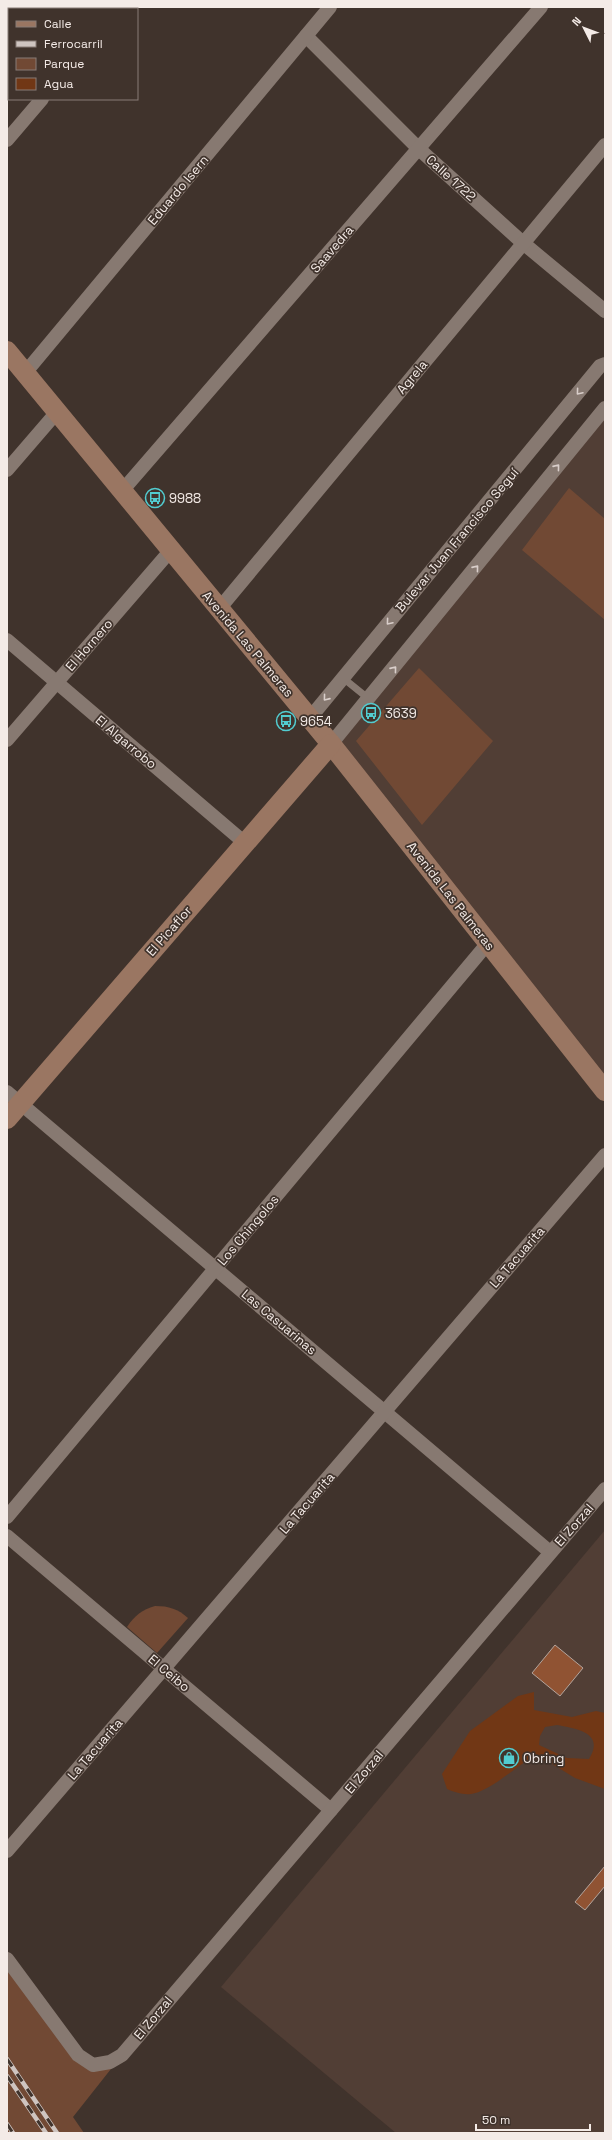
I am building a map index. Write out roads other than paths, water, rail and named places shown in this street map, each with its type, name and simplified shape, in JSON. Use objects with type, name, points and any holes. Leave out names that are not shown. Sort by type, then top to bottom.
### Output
[{"type":"main road","name":"Avenida Las Palmeras","points":[[7,351],[310,718],[605,1090]]},
{"type":"main road","name":"El Picaflor","points":[[7,1119],[14,1098],[245,843],[331,744]]},
{"type":"street","name":"Eduardo Isern","points":[[25,373],[330,7]]},
{"type":"street","name":"Saavedra","points":[[122,491],[419,149],[540,7]]},
{"type":"street","name":"Calle 1722","points":[[306,36],[419,149],[523,243],[605,311]]},
{"type":"street","points":[[7,140],[41,100]]},
{"type":"street","name":"Agrela","points":[[220,609],[605,145]]},
{"type":"street","name":"Bulevar Juan Francisco Seguí","points":[[310,718],[600,366],[605,364]]},
{"type":"street","points":[[331,744],[605,408]]},
{"type":"street","points":[[7,470],[57,412]]},
{"type":"street","name":"El Hornero","points":[[7,740],[171,550]]},
{"type":"street","name":"El Algarrobo","points":[[7,640],[245,843]]},
{"type":"street","name":"Los Chingolos","points":[[7,1517],[488,943]]},
{"type":"street","name":"Las Casuarinas","points":[[14,1098],[550,1552]]},
{"type":"street","name":"La Tacuarita","points":[[7,1851],[605,1155]]},
{"type":"street","name":"El Zorzal","points":[[7,1959],[78,2055],[93,2065],[110,2062],[122,2055],[605,1489]]},
{"type":"street","name":"El Ceibo","points":[[7,1536],[331,1810]]},
{"type":"lane","points":[[343,678],[369,699]]},
{"type":"water","points":[[534,1692],[534,1710],[572,1717],[596,1711],[605,1713],[605,1789],[575,1778],[549,1762],[531,1758],[493,1784],[478,1792],[465,1794],[447,1789],[442,1774],[470,1731],[518,1696]],"holes":[[[557,1725],[581,1731],[591,1738],[594,1743],[589,1759],[567,1758],[539,1745],[540,1736],[545,1727]]]},
{"type":"railway","points":[[7,2059],[57,2133]]},
{"type":"railway","points":[[7,2076],[46,2133]]},
{"type":"railway","points":[[7,2124],[13,2133]]},
{"type":"place","name":"9988","points":[[155,498]]},
{"type":"place","name":"3639","points":[[371,713]]},
{"type":"place","name":"9654","points":[[286,721]]},
{"type":"place","name":"Obring","points":[[509,1758]]}]
